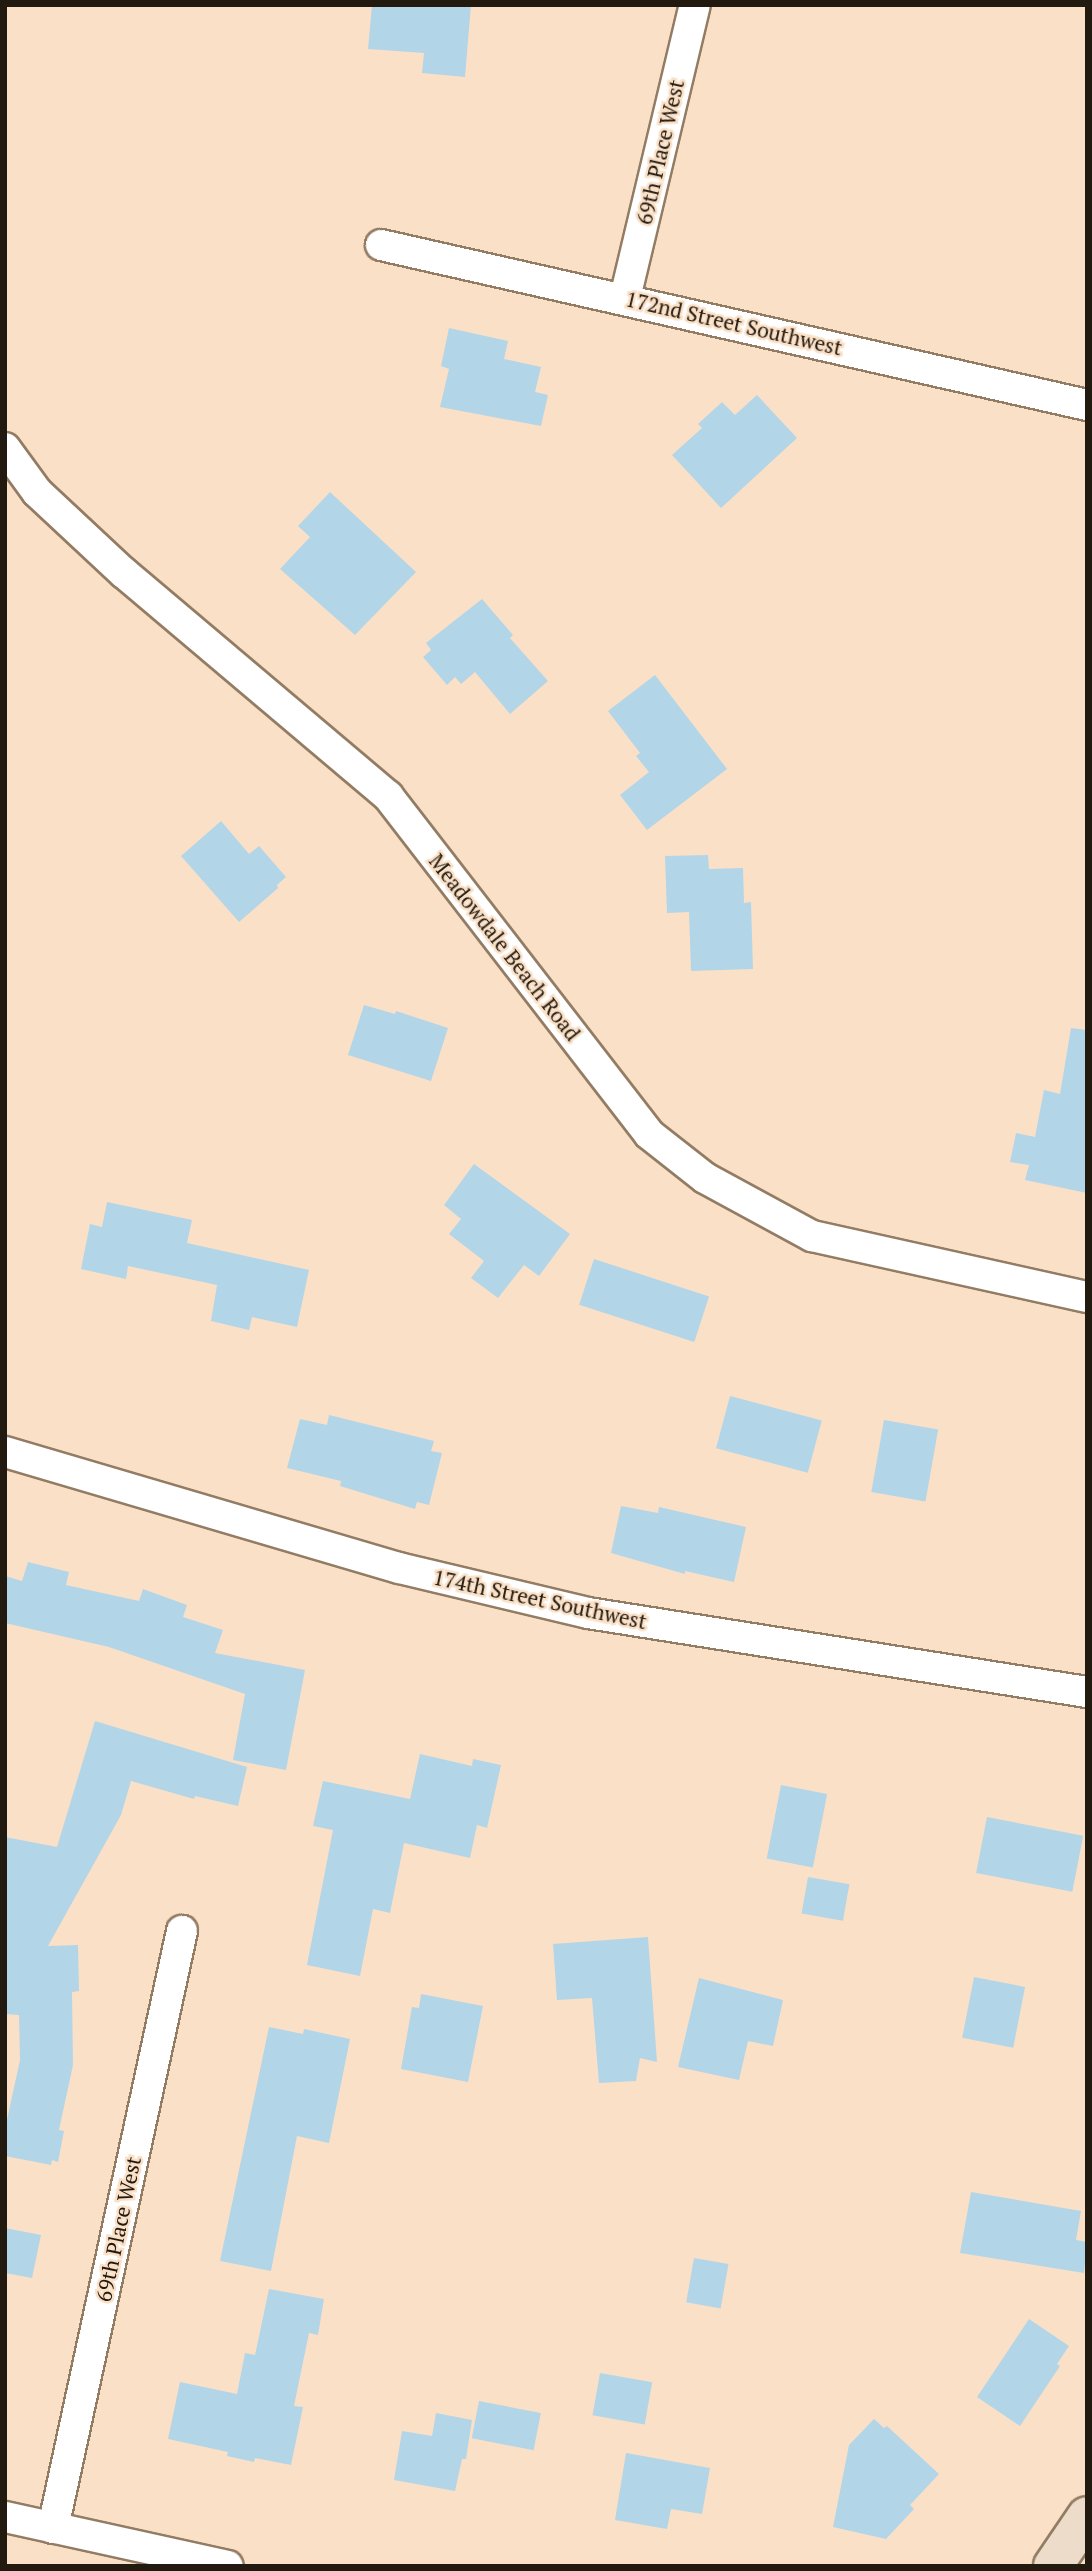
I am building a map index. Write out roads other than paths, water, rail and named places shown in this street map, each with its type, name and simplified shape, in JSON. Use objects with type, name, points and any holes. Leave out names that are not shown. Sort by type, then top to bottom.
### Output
[{"type":"main road","points":[[1053,2566],[1087,2516]]},
{"type":"street","name":"69th Place West","points":[[625,298],[695,5]]},
{"type":"street","name":"172nd Street Southwest","points":[[382,245],[1087,405]]},
{"type":"street","name":"Meadowdale Beach Road","points":[[5,448],[37,492],[124,573],[388,796],[649,1134],[705,1178],[812,1236],[1087,1297]]},
{"type":"street","name":"174th Street Southwest","points":[[5,1452],[387,1565],[588,1613],[1087,1692]]},
{"type":"street","name":"69th Place West","points":[[54,2528],[182,1931]]},
{"type":"street","points":[[5,2517],[228,2566]]}]
